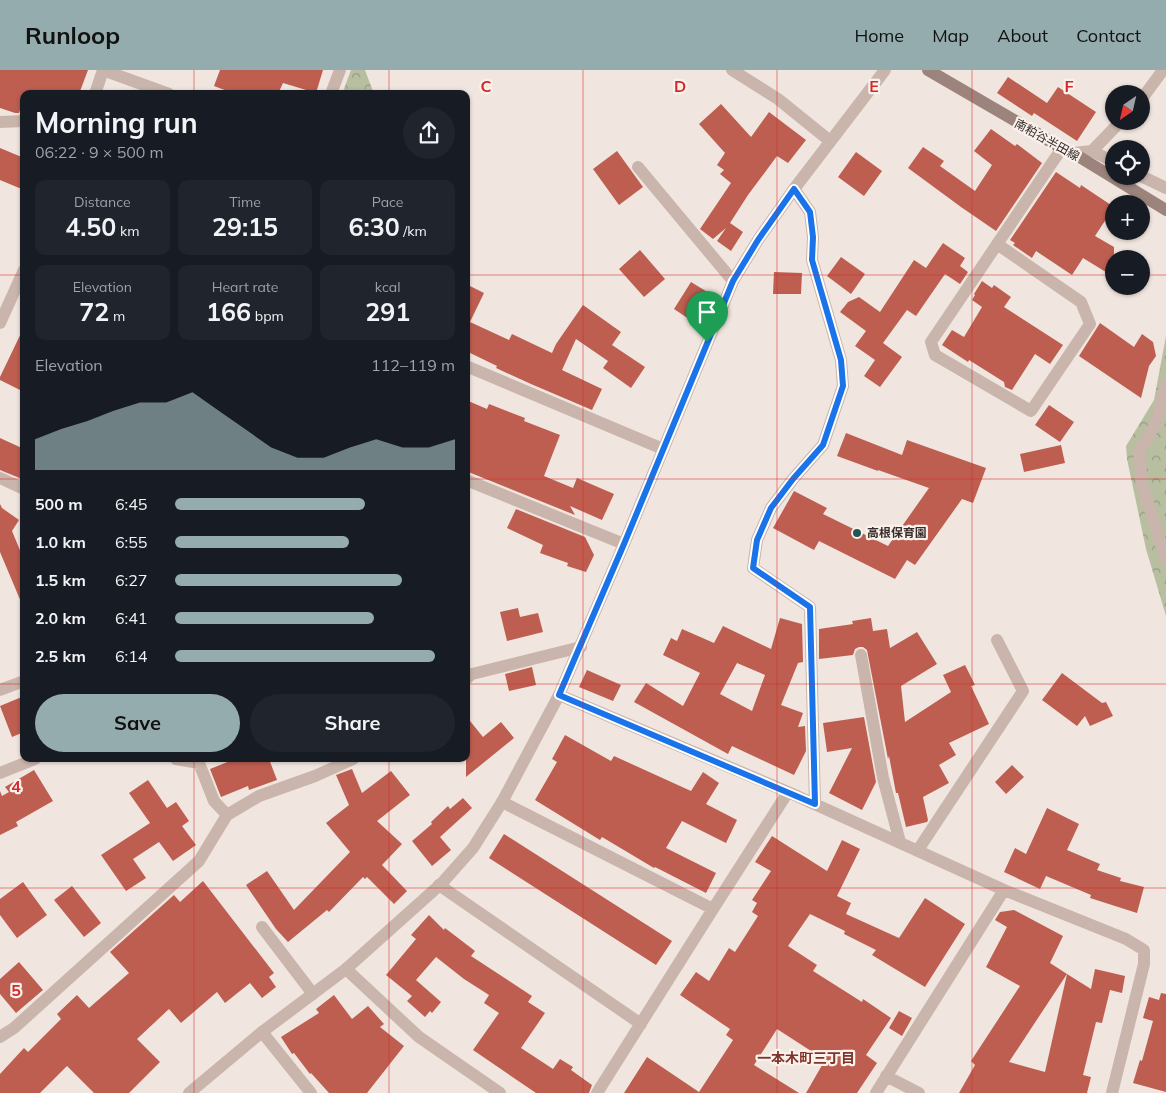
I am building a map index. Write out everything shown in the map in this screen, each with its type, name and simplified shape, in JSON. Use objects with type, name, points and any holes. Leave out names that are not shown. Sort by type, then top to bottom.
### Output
[{"type":"main road","name":"南粕谷半田線","points":[[928,70],[1166,210]]},
{"type":"street","points":[[96,90],[103,70],[158,90]]},
{"type":"street","points":[[332,90],[340,70]]},
{"type":"street","points":[[732,70],[778,99],[830,141]]},
{"type":"street","points":[[189,1093],[262,1032],[346,969],[440,885],[472,848],[502,802],[559,695],[733,281],[758,240],[794,189],[885,70]]},
{"type":"street","points":[[1150,88],[1163,71]]},
{"type":"street","points":[[0,122],[20,121]]},
{"type":"street","points":[[1092,151],[1113,130]]},
{"type":"street","points":[[997,244],[1081,302],[1090,324],[1031,411],[935,355],[931,342],[997,244],[1067,151],[1092,151],[1105,158]]},
{"type":"street","points":[[638,168],[733,281]]},
{"type":"street","points":[[1150,180],[1166,188]]},
{"type":"street","points":[[794,189],[810,212],[813,237],[812,260],[841,360],[843,386],[823,445],[771,508],[757,540],[753,568],[810,607],[815,804]]},
{"type":"street","points":[[0,323],[19,295]]},
{"type":"street","points":[[470,368],[663,449]]},
{"type":"street","points":[[1166,384],[1156,423],[1139,452],[1142,484],[1166,560]]},
{"type":"street","points":[[0,478],[20,487]]},
{"type":"street","points":[[470,482],[624,544]]},
{"type":"street","points":[[918,850],[1023,691],[997,640]]},
{"type":"street","points":[[470,676],[580,647]]},
{"type":"street","points":[[861,655],[882,778],[900,842]]},
{"type":"street","points":[[0,690],[20,682]]},
{"type":"street","points":[[559,695],[788,792],[1004,890],[1126,939],[1144,950],[1144,964],[1112,1093]]},
{"type":"street","points":[[0,773],[28,762]]},
{"type":"street","points":[[193,762],[199,763],[214,801],[227,815]]},
{"type":"street","points":[[0,1038],[14,1028],[200,861],[227,815],[259,796],[315,776],[346,762]]},
{"type":"street","points":[[597,1093],[788,792]]},
{"type":"street","points":[[502,802],[713,909]]},
{"type":"street","points":[[440,885],[640,1024]]},
{"type":"street","points":[[876,1093],[1004,890]]},
{"type":"street","points":[[262,927],[314,994]]},
{"type":"street","points":[[346,969],[420,1037],[500,1093]]},
{"type":"street","points":[[262,1032],[311,1093]]},
{"type":"street","points":[[886,1076],[920,1093]]},
{"type":"green space","points":[[351,70],[365,70],[372,90],[344,90]]},
{"type":"green space","points":[[1166,336],[1166,616],[1146,549],[1126,446],[1154,400]]},
{"type":"building","points":[[0,70],[88,70],[80,90],[20,90],[19,113],[0,108]]},
{"type":"building","points":[[220,70],[323,70],[317,90],[306,90],[283,83],[280,90],[224,90],[214,86]]},
{"type":"building","points":[[1008,77],[1047,103],[1058,87],[1096,112],[1077,141],[1034,113],[1032,116],[997,93]]},
{"type":"building","points":[[721,104],[751,137],[769,112],[806,140],[788,163],[777,156],[748,195],[730,223],[743,232],[731,251],[717,241],[726,228],[713,239],[700,229],[731,183],[720,174],[724,170],[717,165],[725,153],[699,124]]},
{"type":"building","points":[[991,129],[1015,146],[1017,144],[1042,163],[996,231],[908,168],[923,147],[944,161],[940,166],[975,191],[992,165],[974,151]]},
{"type":"building","points":[[0,148],[20,156],[20,188],[0,180]]},
{"type":"building","points":[[617,151],[643,187],[619,205],[593,169]]},
{"type":"building","points":[[856,152],[882,171],[864,196],[838,177]]},
{"type":"building","points":[[1056,172],[1080,188],[1081,185],[1105,201],[1105,221],[1095,236],[1114,247],[1114,250],[1105,250],[1105,271],[1083,258],[1072,275],[1036,251],[1032,258],[1013,245],[1015,243],[1010,240]]},
{"type":"building","points":[[943,243],[965,258],[960,266],[968,272],[960,284],[945,274],[916,316],[907,310],[883,343],[902,357],[880,387],[864,376],[875,360],[855,346],[866,331],[840,312],[848,302],[859,297],[880,312],[914,260],[926,268]]},
{"type":"building","points":[[640,250],[665,279],[644,297],[619,269]]},
{"type":"building","points":[[841,257],[865,274],[851,294],[827,276]]},
{"type":"building","points":[[774,272],[802,273],[801,294],[773,294]]},
{"type":"building","points":[[982,281],[992,288],[994,285],[1011,297],[1004,307],[1063,345],[1050,364],[1035,354],[1012,390],[1005,387],[1004,382],[942,345],[952,330],[964,337],[982,307],[972,300]]},
{"type":"building","points":[[691,282],[709,293],[692,321],[674,309]]},
{"type":"building","points":[[470,286],[484,293],[470,322]]},
{"type":"building","points":[[583,305],[621,332],[612,345],[645,367],[631,388],[603,368],[608,361],[576,339],[562,370],[602,389],[592,410],[496,368],[497,366],[470,353],[470,322],[509,340],[512,334],[552,353],[556,344]]},
{"type":"building","points":[[1100,323],[1134,347],[1142,334],[1153,342],[1156,356],[1149,366],[1141,398],[1079,356]]},
{"type":"building","points":[[20,335],[20,390],[0,380]]},
{"type":"building","points":[[470,402],[487,409],[489,404],[525,418],[524,421],[560,435],[544,476],[573,488],[577,478],[614,494],[602,520],[570,506],[575,515],[470,473]]},
{"type":"building","points":[[1049,405],[1074,422],[1060,442],[1035,425]]},
{"type":"building","points":[[846,433],[902,455],[907,440],[986,468],[973,503],[962,499],[915,565],[907,560],[895,579],[819,541],[814,550],[773,528],[794,491],[827,508],[823,514],[888,546],[929,488],[837,456]]},
{"type":"building","points":[[0,438],[20,447],[20,478],[0,470]]},
{"type":"building","points":[[1061,445],[1065,463],[1024,472],[1020,454]]},
{"type":"building","points":[[0,504],[2,508],[19,520],[12,531],[20,550],[20,600],[0,552]]},
{"type":"building","points":[[516,509],[585,537],[594,555],[586,572],[567,566],[568,563],[540,553],[543,545],[507,528]]},
{"type":"building","points":[[518,608],[520,617],[538,613],[543,632],[507,641],[500,612]]},
{"type":"building","points":[[780,618],[802,624],[803,662],[798,663],[781,705],[803,713],[798,727],[805,726],[806,751],[794,775],[732,746],[728,754],[634,702],[646,683],[683,706],[700,673],[663,655],[671,638],[677,641],[682,629],[714,643],[723,626],[771,649]],"holes":[[[737,663],[765,675],[752,711],[720,694]]]},
{"type":"building","points":[[871,618],[873,631],[887,629],[890,648],[917,632],[937,664],[901,686],[905,722],[951,692],[943,675],[965,665],[975,685],[971,686],[989,724],[949,743],[956,755],[939,765],[949,783],[923,797],[927,822],[906,827],[898,793],[896,793],[889,756],[888,759],[867,650],[859,647],[855,649],[853,655],[819,659],[819,629],[853,624],[852,621]]},
{"type":"building","points":[[532,667],[536,685],[509,691],[505,674]]},
{"type":"building","points":[[587,670],[621,685],[613,701],[579,687]]},
{"type":"building","points":[[1062,673],[1102,703],[1106,702],[1113,716],[1090,726],[1085,716],[1077,726],[1042,700]]},
{"type":"building","points":[[20,698],[20,734],[12,737],[0,706]]},
{"type":"building","points":[[864,717],[876,782],[862,810],[829,793],[852,748],[827,752],[823,723]]},
{"type":"building","points":[[470,721],[483,737],[501,722],[514,738],[466,777],[466,762],[470,762]]},
{"type":"building","points":[[565,735],[611,761],[614,756],[691,791],[703,772],[719,783],[706,804],[737,820],[726,843],[682,821],[666,848],[716,873],[706,893],[654,868],[602,837],[600,840],[535,800],[557,762],[552,759]]},
{"type":"building","points":[[228,762],[270,762],[277,780],[249,790],[248,786],[221,797],[210,769]]},
{"type":"building","points":[[1012,765],[1024,777],[1006,794],[995,782]]},
{"type":"building","points":[[352,769],[362,793],[391,771],[410,795],[377,821],[402,844],[382,865],[407,891],[394,904],[367,877],[365,879],[363,877],[329,912],[327,910],[288,942],[276,929],[246,885],[267,871],[294,910],[350,852],[326,823],[349,805],[336,775]]},
{"type":"building","points":[[34,770],[53,801],[16,822],[18,826],[0,835],[0,791],[2,796],[9,792],[5,787]]},
{"type":"building","points":[[148,780],[167,808],[176,802],[189,821],[182,826],[196,845],[173,861],[159,842],[133,859],[146,878],[126,891],[101,855],[150,823],[129,793]]},
{"type":"building","points":[[463,798],[472,808],[440,837],[451,850],[432,866],[412,841],[432,824],[431,822],[448,806],[450,809]]},
{"type":"building","points":[[1047,808],[1079,824],[1067,850],[1100,864],[1097,870],[1121,878],[1120,881],[1144,887],[1137,913],[1090,898],[1091,895],[1046,876],[1040,889],[1004,872],[1015,848],[1026,854]]},
{"type":"building","points":[[504,834],[672,941],[656,965],[489,858]]},
{"type":"building","points":[[772,836],[827,871],[842,840],[860,849],[837,896],[851,903],[846,914],[899,938],[925,898],[965,924],[925,987],[872,955],[876,950],[844,934],[845,931],[810,914],[788,946],[817,965],[813,971],[862,1002],[863,999],[891,1018],[866,1055],[877,1063],[857,1093],[806,1093],[825,1060],[777,1029],[754,1065],[799,1093],[624,1093],[647,1057],[699,1092],[733,1040],[726,1035],[730,1029],[680,995],[696,972],[709,981],[729,948],[735,952],[758,916],[752,912],[757,903],[752,900],[771,871],[755,862]]},
{"type":"building","points":[[203,881],[274,973],[269,977],[276,987],[262,998],[250,983],[225,1003],[217,992],[181,1023],[169,1009],[137,1039],[160,1062],[129,1093],[94,1093],[67,1066],[40,1093],[0,1093],[0,1074],[24,1048],[28,1052],[61,1019],[57,1014],[77,995],[89,1008],[129,973],[110,952],[174,895],[180,902]]},
{"type":"building","points":[[23,882],[47,915],[17,938],[0,915],[0,899]]},
{"type":"building","points":[[72,886],[101,923],[84,937],[54,900]]},
{"type":"building","points":[[1014,910],[1063,936],[1050,963],[1091,989],[1095,969],[1125,976],[1122,993],[1110,990],[1102,1023],[1096,1022],[1083,1075],[1091,1077],[1087,1093],[959,1093],[975,1065],[971,1061],[1020,986],[986,967],[1007,927],[995,920],[1000,912]],"holes":[[[1067,974],[1045,1072],[1009,1062]]]},
{"type":"building","points":[[429,915],[444,930],[445,928],[475,951],[471,956],[532,996],[528,1002],[545,1013],[521,1048],[553,1069],[560,1059],[573,1067],[571,1070],[592,1085],[589,1093],[536,1093],[473,1050],[499,1013],[484,1003],[489,995],[464,979],[436,957],[416,980],[441,1002],[432,1013],[430,1011],[425,1017],[407,1001],[412,996],[386,975],[416,939],[411,935]]},
{"type":"building","points":[[19,962],[43,990],[16,1013],[0,994],[0,979]]},
{"type":"building","points":[[1161,993],[1166,994],[1166,1092],[1133,1083],[1140,1060],[1142,1061],[1153,1021],[1143,1018],[1149,997],[1159,1000]]},
{"type":"building","points":[[334,995],[352,1019],[368,1006],[384,1024],[380,1027],[404,1046],[367,1093],[329,1093],[310,1074],[294,1053],[292,1054],[281,1037],[319,1013],[316,1009]]},
{"type":"building","points":[[899,1011],[912,1018],[902,1036],[889,1028]]},
{"type":"place","name":"高根保育園","points":[[857,533]]},
{"type":"district","name":"一本木町三丁目","points":[[806,1058]]},
{"type":"route","points":[[794,189],[810,212],[813,237],[812,260],[841,360],[843,386],[823,445],[771,508],[757,540],[753,568],[810,607],[815,804],[559,695],[624,544],[707,342],[733,281],[758,240],[794,189]]}]
